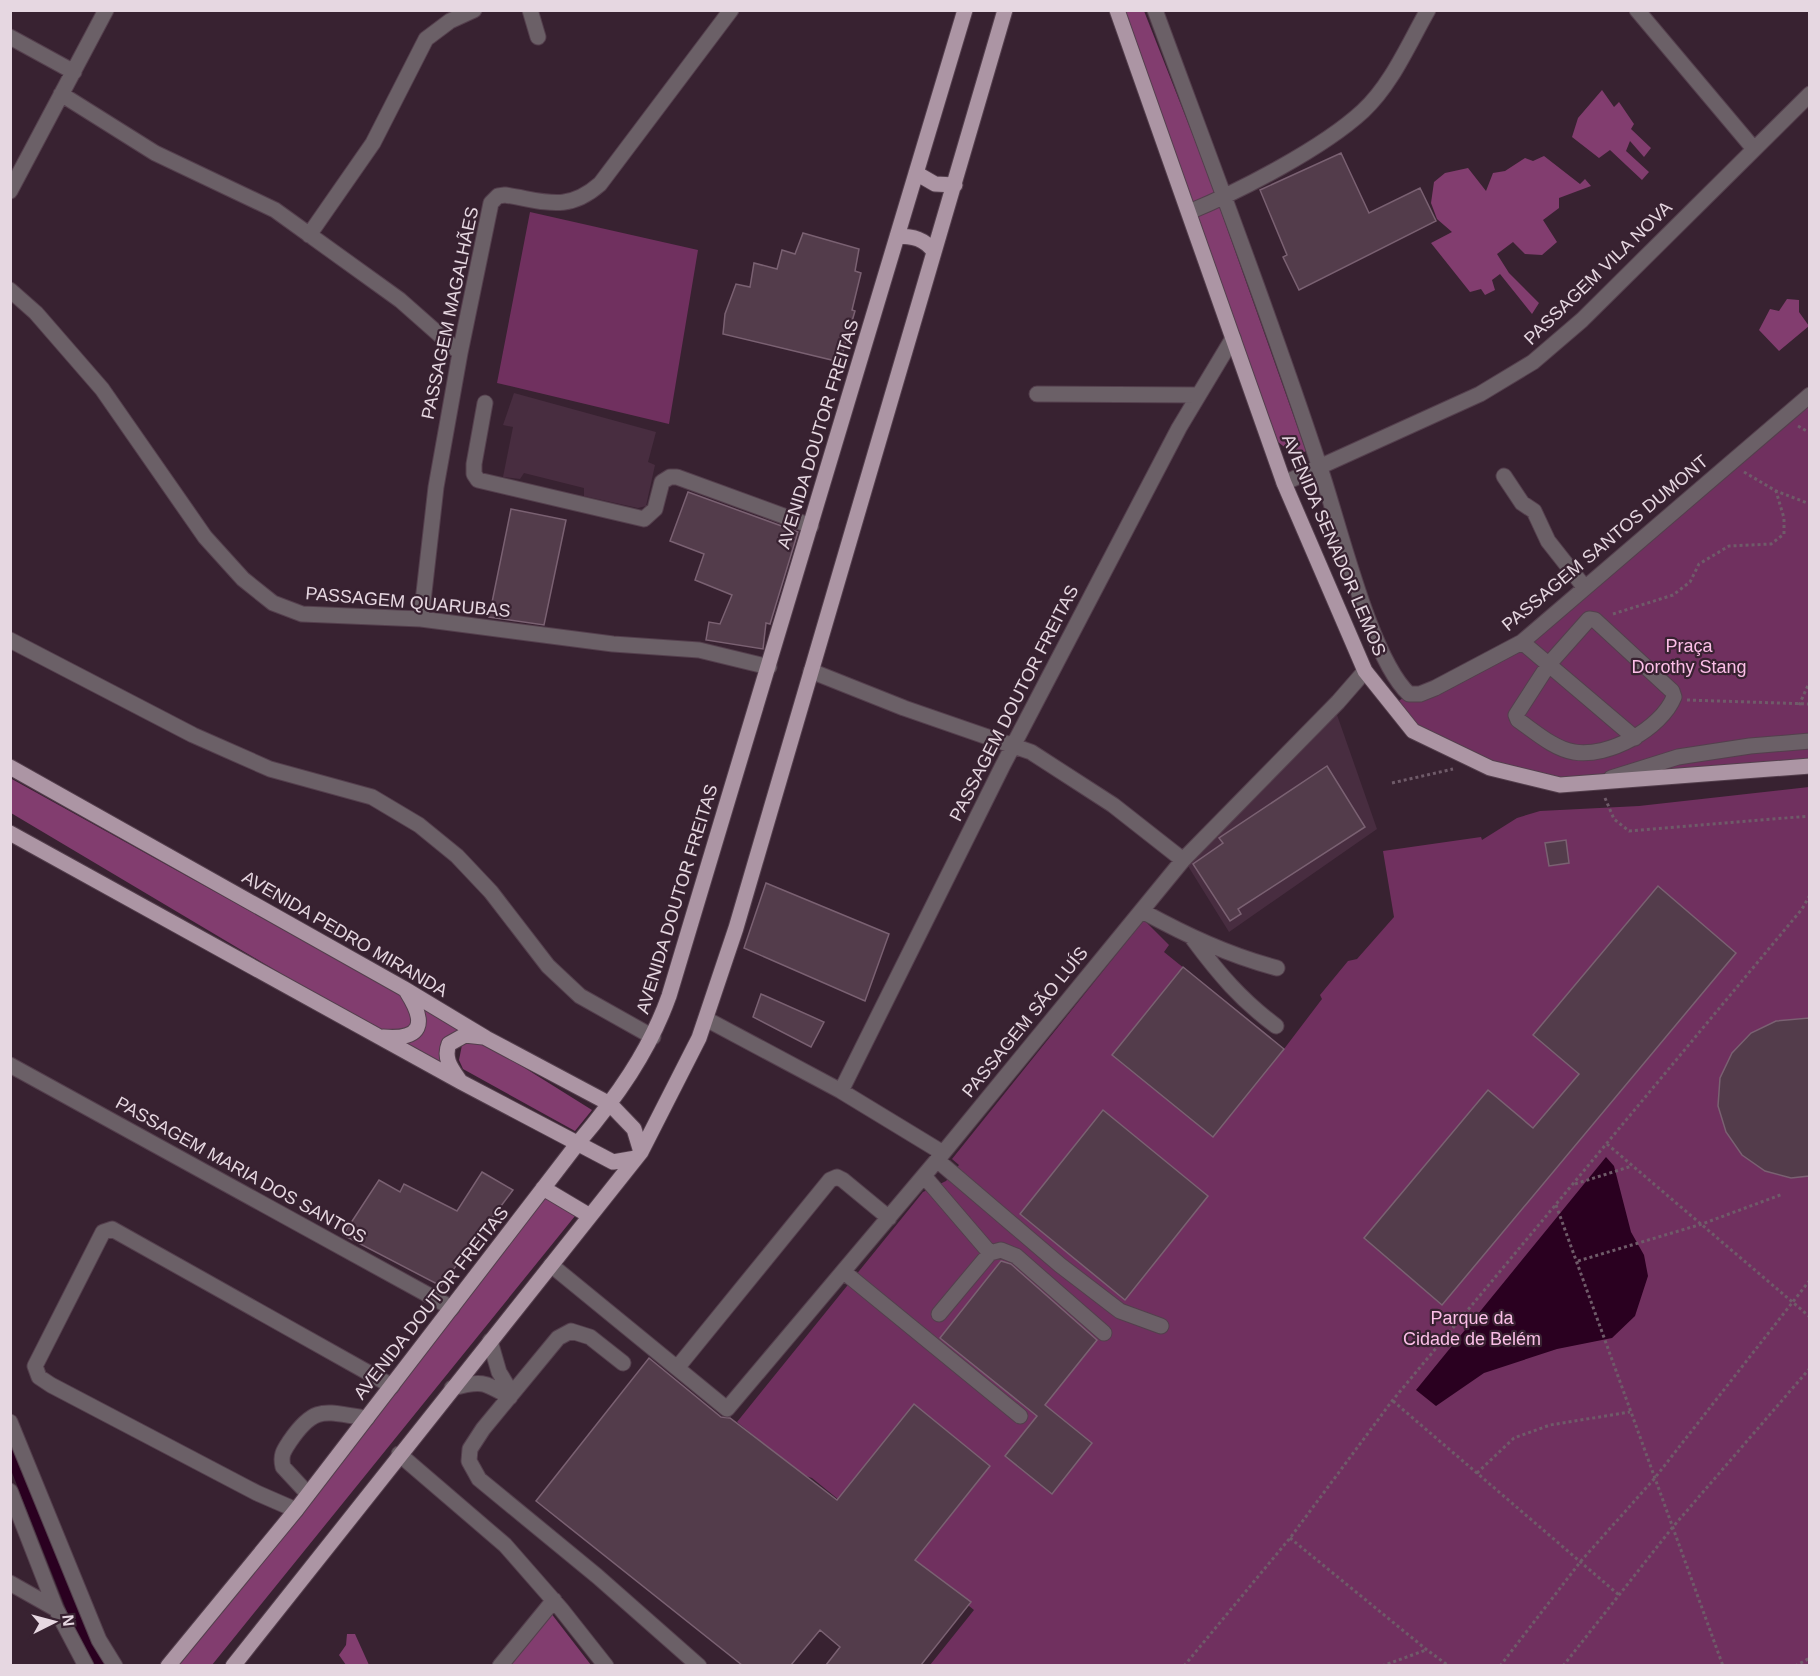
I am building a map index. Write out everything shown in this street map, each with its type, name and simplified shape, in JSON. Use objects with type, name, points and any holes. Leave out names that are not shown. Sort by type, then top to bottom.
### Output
[{"type":"main road","name":"AVENIDA DOUTOR FREITAS","points":[[168,1665],[296,1510],[610,1104],[653,1037],[669,996],[769,667],[964,10]]},
{"type":"main road","points":[[233,1665],[639,1155],[667,1103],[706,1019],[1005,10]]},
{"type":"main road","name":"AVENIDA SENADOR LEMOS","points":[[1117,10],[1284,483],[1365,671],[1413,731],[1490,768],[1560,785],[1809,766]]},
{"type":"main road","points":[[916,173],[935,184],[955,185]]},
{"type":"main road","points":[[897,236],[915,237],[929,245],[934,252]]},
{"type":"main road","name":"AVENIDA PEDRO MIRANDA","points":[[10,767],[403,988],[486,1038],[610,1104],[634,1129],[639,1155]]},
{"type":"main road","points":[[10,833],[461,1083],[613,1162],[639,1155]]},
{"type":"main road","points":[[377,1036],[401,1038],[413,1035],[418,1028],[420,1019],[417,1008],[403,988]]},
{"type":"main road","points":[[461,1083],[448,1064],[449,1044],[465,1035],[486,1038]]},
{"type":"main road","points":[[543,1188],[590,1216]]},
{"type":"street","points":[[10,191],[106,10]]},
{"type":"street","points":[[309,235],[373,143],[426,39],[450,21],[474,10]]},
{"type":"street","points":[[530,10],[537,38]]},
{"type":"street","name":"PASSAGEM MAGALHÃES","points":[[421,620],[436,487],[460,353],[492,203],[495,199],[505,195],[560,203],[576,201],[586,196],[600,184],[731,10]]},
{"type":"street","name":"AVENIDA SENADOR LEMOS","points":[[1155,10],[1320,467],[1368,617],[1398,684],[1409,694]]},
{"type":"street","points":[[1189,212],[1224,197],[1333,133],[1364,110],[1387,81],[1428,10]]},
{"type":"street","points":[[1637,10],[1754,149]]},
{"type":"street","points":[[10,37],[74,72]]},
{"type":"street","points":[[62,94],[155,153],[275,210],[400,300],[460,353]]},
{"type":"street","name":"PASSAGEM VILA NOVA","points":[[1284,483],[1480,394],[1533,362],[1582,320],[1809,94]]},
{"type":"street","name":"PASSAGEM QUARUBAS","points":[[10,290],[36,313],[102,389],[205,537],[250,585],[273,603],[302,614],[421,620],[613,644],[699,650],[769,667]]},
{"type":"street","name":"PASSAGEM DOUTOR FREITAS","points":[[841,1091],[1013,745],[1179,428],[1233,338]]},
{"type":"street","points":[[1037,394],[1198,395]]},
{"type":"street","name":"PASSAGEM SANTOS DUMONT","points":[[1409,694],[1420,694],[1435,688],[1522,642],[1809,395]]},
{"type":"street","points":[[485,404],[474,464],[474,474],[478,480],[644,519],[655,509],[662,482],[670,477],[677,477],[811,526]]},
{"type":"street","points":[[1504,476],[1521,503],[1534,511],[1548,542],[1585,588]]},
{"type":"street","points":[[1595,620],[1672,691],[1674,698],[1635,738],[1616,748],[1573,752],[1549,742],[1518,720],[1518,710],[1549,664],[1584,621],[1595,620]]},
{"type":"street","points":[[10,640],[193,735],[270,769],[372,797],[419,825],[458,856],[492,892],[548,966],[580,996],[653,1037]]},
{"type":"street","points":[[1522,642],[1635,738]]},
{"type":"street","points":[[811,671],[904,708],[1031,752],[1113,805],[1183,860]]},
{"type":"street","name":"PASSAGEM SÃO LUÍS","points":[[677,1368],[727,1409],[924,1176],[1183,860],[1338,702],[1365,671]]},
{"type":"street","points":[[1591,784],[1678,757],[1750,746],[1809,741]]},
{"type":"street","points":[[1142,911],[1193,939],[1240,958],[1277,968]]},
{"type":"street","points":[[1193,939],[1218,973],[1245,1003],[1276,1026]]},
{"type":"street","points":[[706,1019],[841,1091],[940,1156],[1060,1265],[1120,1311],[1161,1326]]},
{"type":"street","name":"PASSAGEM MARIA DOS SANTOS","points":[[10,1065],[452,1308]]},
{"type":"street","points":[[924,1176],[990,1253]]},
{"type":"street","points":[[551,1265],[677,1368],[830,1180],[837,1177],[843,1179],[889,1218]]},
{"type":"street","points":[[296,1510],[257,1493],[39,1377],[35,1366],[103,1232],[112,1229],[392,1386]]},
{"type":"street","points":[[939,1314],[990,1253],[1001,1250],[1016,1256],[1104,1333]]},
{"type":"street","points":[[844,1272],[1020,1416]]},
{"type":"street","points":[[623,1363],[590,1337],[571,1331],[558,1338],[470,1449],[469,1461],[479,1479],[597,1576],[699,1665]]},
{"type":"street","points":[[490,1341],[499,1372],[511,1395]]},
{"type":"street","points":[[452,1388],[472,1383],[488,1383],[511,1395]]},
{"type":"street","points":[[308,1494],[283,1467],[282,1461],[282,1454],[302,1423],[309,1416],[321,1413],[367,1418]]},
{"type":"street","points":[[10,1422],[99,1640],[115,1665]]},
{"type":"street","points":[[399,1454],[505,1545],[554,1600],[606,1665]]},
{"type":"street","points":[[10,1491],[56,1609],[86,1665]]},
{"type":"street","points":[[10,1583],[56,1609]]},
{"type":"street","points":[[500,1665],[554,1600]]},
{"type":"path","points":[[1730,464],[1776,491],[1809,504]]},
{"type":"path","points":[[1595,620],[1673,595],[1690,582],[1699,564],[1729,546],[1771,544],[1784,534],[1784,518],[1776,491]]},
{"type":"path","points":[[1799,705],[1809,681]]},
{"type":"path","points":[[1674,698],[1699,702],[1809,704]]},
{"type":"path","points":[[1607,779],[1605,798],[1614,819],[1629,831],[1809,816]]},
{"type":"path","points":[[1184,1665],[1290,1538],[1392,1401],[1802,909],[1809,895]]},
{"type":"path","points":[[1802,909],[1809,910]]},
{"type":"path","points":[[1607,1144],[1809,1317]]},
{"type":"path","points":[[1573,1184],[1632,1166]]},
{"type":"path","points":[[1578,1261],[1702,1224],[1783,1194]]},
{"type":"path","points":[[1556,1205],[1615,1363],[1630,1412],[1722,1665]]},
{"type":"path","points":[[1500,1665],[1581,1561],[1654,1479],[1809,1280]]},
{"type":"path","points":[[1563,1665],[1672,1528],[1809,1368]]},
{"type":"path","points":[[1392,1401],[1619,1595]]},
{"type":"path","points":[[1477,1473],[1514,1438],[1550,1425],[1630,1412]]},
{"type":"path","points":[[1290,1538],[1426,1650],[1449,1665]]},
{"type":"path","points":[[1382,1665],[1426,1650]]},
{"type":"path","points":[[1795,1665],[1809,1659]]},
{"type":"shaded area","points":[[1123,11],[1144,11],[1205,166],[1306,451],[1296,456],[1278,442]]},
{"type":"shaded area","points":[[1602,90],[1614,107],[1619,102],[1634,124],[1631,129],[1651,148],[1644,157],[1630,141],[1626,151],[1649,172],[1642,180],[1610,150],[1599,158],[1572,137],[1578,118]]},
{"type":"shaded area","points":[[1544,156],[1580,184],[1585,179],[1591,186],[1559,198],[1559,208],[1543,220],[1557,242],[1542,255],[1525,254],[1513,242],[1497,254],[1509,273],[1539,303],[1532,314],[1500,274],[1492,280],[1495,290],[1485,295],[1481,289],[1470,292],[1431,243],[1452,232],[1437,219],[1431,203],[1434,182],[1445,173],[1468,168],[1486,191],[1493,173],[1505,171],[1525,158],[1533,161]]},
{"type":"shaded area","points":[[1787,299],[1799,300],[1799,312],[1809,326],[1779,351],[1759,330],[1770,309],[1779,311]]},
{"type":"shaded area","points":[[514,393],[656,432],[648,462],[655,465],[646,506],[638,508],[584,496],[584,488],[524,473],[520,479],[503,477],[513,427],[503,425]]},
{"type":"shaded area","points":[[1336,712],[1377,829],[1229,932],[1188,866]]},
{"type":"shaded area","points":[[10,778],[401,995],[411,1011],[412,1019],[409,1029],[399,1032],[374,1029],[11,813]]},
{"type":"shaded area","points":[[421,1007],[468,1032],[456,1032],[445,1068],[400,1043]]},
{"type":"shaded area","points":[[472,1041],[488,1045],[592,1110],[575,1131],[463,1069],[459,1060],[462,1045]]},
{"type":"shaded area","points":[[1606,1157],[1614,1166],[1631,1232],[1644,1255],[1648,1276],[1635,1316],[1612,1338],[1557,1349],[1484,1373],[1436,1406],[1416,1390]]},
{"type":"shaded area","points":[[545,1195],[575,1216],[212,1665],[174,1666]]},
{"type":"shaded area","points":[[10,1437],[107,1665],[93,1665],[76,1634],[11,1470]]},
{"type":"shaded area","points":[[547,1608],[591,1665],[500,1666]]},
{"type":"shaded area","points":[[347,1634],[355,1634],[369,1665],[346,1665],[339,1655],[346,1645]]},
{"type":"green space","points":[[530,212],[698,250],[669,424],[497,383]]},
{"type":"green space","name":"Praça Dorothy Stang","points":[[1809,395],[1809,766],[1560,785],[1424,738],[1391,706],[1409,694],[1522,642]]},
{"type":"green space","name":"Parque da Cidade de Belém","points":[[1809,787],[1809,1665],[930,1665],[974,1610],[812,1478],[803,1475],[737,1422],[923,1192],[946,1181],[959,1165],[952,1159],[1144,920],[1169,945],[1164,952],[1284,1049],[1322,999],[1320,995],[1348,961],[1357,959],[1394,917],[1383,851],[1481,837],[1482,840],[1517,818],[1540,811],[1639,806]]},
{"type":"building","points":[[1341,153],[1369,213],[1420,188],[1436,221],[1299,290],[1283,257],[1287,255],[1260,190]]},
{"type":"building","points":[[803,233],[859,249],[855,271],[861,273],[852,310],[855,311],[840,362],[723,334],[725,314],[736,284],[750,287],[754,263],[777,269],[782,250],[795,254]]},
{"type":"building","points":[[688,492],[798,532],[770,624],[766,623],[763,649],[706,640],[709,622],[720,624],[732,595],[695,580],[704,554],[670,541]]},
{"type":"building","points":[[511,509],[566,520],[544,625],[489,617]]},
{"type":"building","points":[[1327,766],[1365,827],[1238,909],[1241,914],[1230,921],[1193,864],[1223,843],[1219,838]]},
{"type":"building","points":[[1566,840],[1569,863],[1549,866],[1545,843]]},
{"type":"building","points":[[766,883],[889,934],[865,1001],[744,948]]},
{"type":"building","points":[[1658,886],[1736,953],[1442,1305],[1364,1238],[1488,1090],[1533,1128],[1579,1074],[1533,1035]]},
{"type":"building","points":[[1183,967],[1284,1049],[1213,1137],[1112,1055]]},
{"type":"building","points":[[761,994],[824,1022],[811,1047],[753,1017]]},
{"type":"building","points":[[1809,1018],[1809,1176],[1791,1178],[1765,1171],[1742,1155],[1726,1132],[1718,1106],[1720,1078],[1732,1053],[1751,1033],[1776,1021]]},
{"type":"building","points":[[1103,1110],[1208,1196],[1125,1300],[1020,1214]]},
{"type":"building","points":[[482,1172],[513,1190],[441,1286],[343,1235],[379,1180],[400,1192],[404,1184],[457,1211]]},
{"type":"building","points":[[1001,1261],[1011,1264],[1097,1340],[1045,1405],[1092,1443],[1052,1494],[1005,1456],[1037,1416],[940,1338]]},
{"type":"building","points":[[649,1358],[721,1417],[730,1418],[837,1500],[914,1404],[990,1466],[915,1560],[971,1602],[921,1665],[826,1665],[840,1647],[820,1630],[791,1665],[742,1665],[536,1501]]}]
